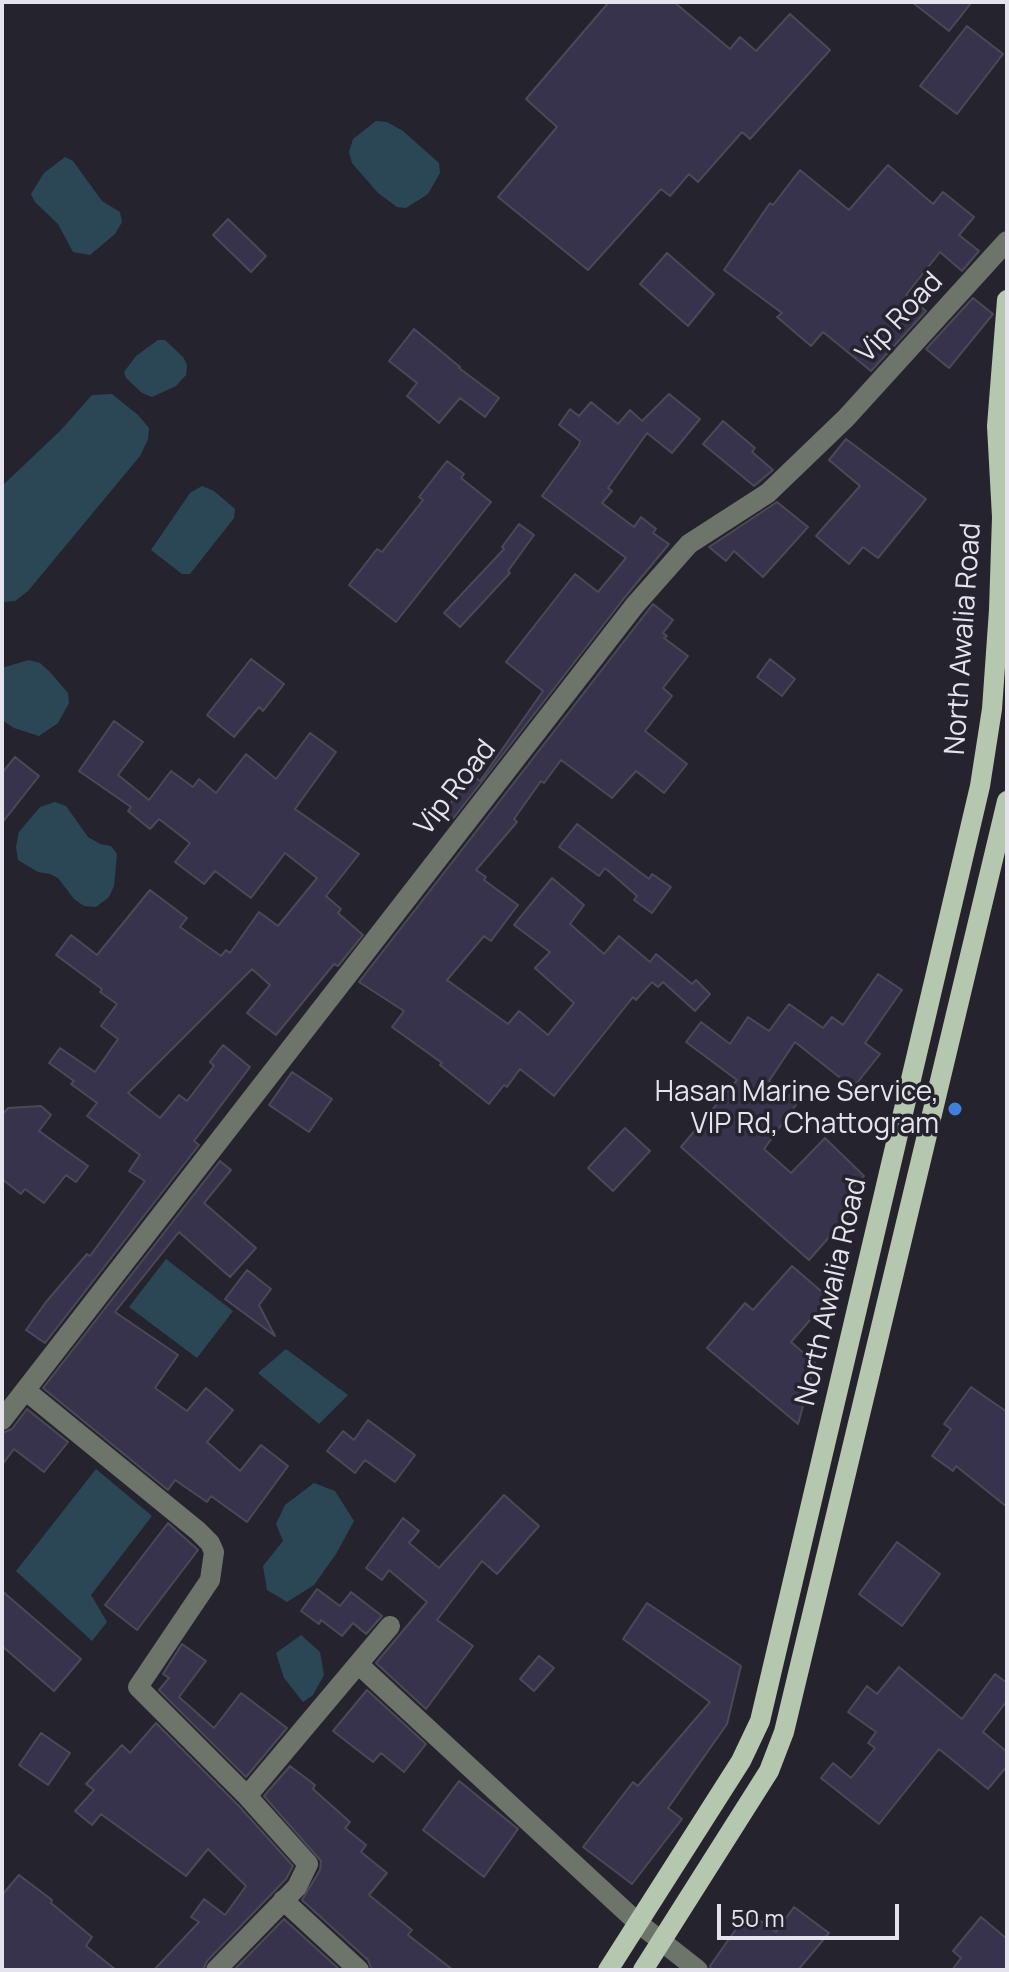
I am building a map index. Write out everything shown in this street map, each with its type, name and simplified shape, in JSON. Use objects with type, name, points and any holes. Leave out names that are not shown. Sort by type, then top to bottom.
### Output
[{"type":"main road","name":"North Awalia Road","points":[[608,1970],[741,1761],[760,1721],[980,786],[992,709],[999,610],[1002,517],[997,426],[1007,300]]},
{"type":"main road","name":"North Awalia Road","points":[[643,1970],[769,1771],[784,1732],[1007,801]]},
{"type":"street","name":"Vip Road","points":[[2,1420],[635,605],[689,544],[768,493],[846,418],[1007,241]]},
{"type":"street","points":[[25,1390],[210,1543],[214,1552],[210,1580],[138,1687],[247,1796],[308,1864],[297,1887],[216,1970]]},
{"type":"street","points":[[247,1796],[390,1626]]},
{"type":"street","points":[[358,1664],[637,1922],[698,1970]]},
{"type":"street","points":[[283,1900],[359,1970]]},
{"type":"water","points":[[376,121],[387,122],[403,131],[439,163],[440,173],[428,194],[406,208],[397,207],[378,193],[352,163],[349,152],[353,139]]},
{"type":"water","points":[[65,157],[73,161],[102,201],[120,212],[122,222],[115,234],[90,255],[73,252],[58,224],[31,194],[44,173]]},
{"type":"water","points":[[158,340],[165,340],[183,357],[187,365],[186,375],[176,386],[152,397],[142,393],[124,372],[136,356]]},
{"type":"water","points":[[112,394],[149,428],[148,439],[140,456],[28,591],[15,601],[4,602],[2,486],[61,430],[92,395]]},
{"type":"water","points":[[202,486],[214,491],[235,509],[234,518],[190,574],[182,574],[151,550],[190,493]]},
{"type":"water","points":[[29,660],[40,663],[68,693],[69,703],[58,723],[39,736],[14,728],[2,720],[2,668]]},
{"type":"water","points":[[55,802],[66,806],[88,837],[111,846],[117,854],[114,886],[109,897],[96,907],[84,906],[74,899],[58,878],[38,872],[18,860],[16,847],[19,832],[40,807]]},
{"type":"water","points":[[166,1259],[233,1311],[197,1358],[129,1307]]},
{"type":"water","points":[[286,1349],[348,1395],[319,1424],[258,1373]]},
{"type":"water","points":[[96,1469],[152,1516],[91,1595],[107,1622],[92,1641],[16,1571]]},
{"type":"water","points":[[314,1483],[335,1491],[354,1521],[314,1585],[287,1602],[267,1590],[263,1566],[283,1541],[276,1524],[285,1505]]},
{"type":"water","points":[[301,1635],[320,1652],[324,1675],[313,1695],[303,1702],[284,1678],[276,1653]]},
{"type":"building","points":[[609,2],[674,2],[730,49],[740,37],[756,51],[790,14],[830,50],[750,139],[742,132],[698,182],[689,174],[670,196],[661,189],[588,270],[498,197],[557,127],[526,99]]},
{"type":"building","points":[[912,2],[972,2],[949,31]]},
{"type":"building","points":[[967,26],[1003,54],[957,114],[920,86]]},
{"type":"building","points":[[888,165],[933,204],[943,192],[974,217],[959,235],[979,251],[962,271],[940,252],[906,295],[926,311],[871,371],[823,332],[811,346],[777,317],[782,313],[724,270],[770,203],[773,205],[800,170],[849,210]]},
{"type":"building","points":[[228,219],[266,256],[251,272],[213,235]]},
{"type":"building","points":[[667,253],[714,294],[688,326],[640,284]]},
{"type":"building","points":[[973,298],[993,314],[949,368],[926,349]]},
{"type":"building","points":[[414,329],[499,398],[485,417],[460,398],[439,423],[407,396],[417,383],[389,361]]},
{"type":"building","points":[[669,394],[700,419],[672,453],[647,433],[608,488],[612,491],[602,503],[634,527],[641,517],[656,529],[653,533],[669,544],[452,820],[443,813],[472,775],[480,781],[543,691],[506,662],[575,574],[598,592],[626,558],[542,496],[580,441],[559,425],[570,409],[579,416],[591,402],[618,424],[630,410],[642,421]]},
{"type":"building","points":[[723,421],[755,448],[752,452],[773,470],[754,486],[703,444]]},
{"type":"building","points":[[846,439],[926,499],[878,558],[863,547],[849,564],[816,536],[860,486],[829,460]]},
{"type":"building","points":[[447,461],[464,474],[461,478],[491,502],[396,622],[349,585],[377,549],[382,552],[423,500],[419,497]]},
{"type":"building","points":[[777,502],[808,527],[763,577],[734,551],[726,561],[709,547]]},
{"type":"building","points":[[519,524],[534,535],[508,571],[510,573],[460,627],[444,613],[504,549],[502,547]]},
{"type":"building","points":[[653,604],[673,620],[663,633],[667,636],[664,638],[688,656],[663,688],[672,696],[645,731],[687,764],[664,793],[636,771],[612,798],[561,760],[544,783],[541,781],[514,819],[517,822],[476,870],[486,877],[484,880],[518,905],[491,941],[484,936],[447,980],[508,1024],[519,1011],[548,1035],[574,1003],[535,968],[550,952],[514,925],[552,878],[584,905],[570,924],[604,954],[619,936],[650,962],[656,954],[692,984],[696,980],[710,994],[695,1011],[663,982],[658,987],[652,982],[636,1000],[633,997],[554,1096],[520,1069],[489,1104],[440,1065],[442,1063],[392,1027],[404,1011],[359,982]]},
{"type":"building","points":[[251,659],[284,684],[263,711],[259,707],[234,737],[207,715]]},
{"type":"building","points":[[770,659],[795,679],[782,696],[757,677]]},
{"type":"building","points":[[114,721],[143,742],[118,775],[149,800],[171,771],[193,787],[199,779],[216,793],[246,754],[276,779],[310,733],[336,752],[295,809],[359,854],[326,896],[341,909],[338,913],[363,935],[338,966],[334,964],[276,1035],[247,1013],[270,985],[252,969],[128,1093],[160,1118],[179,1095],[187,1101],[214,1066],[210,1062],[223,1045],[250,1067],[194,1141],[199,1145],[45,1343],[26,1330],[87,1254],[90,1256],[145,1181],[129,1171],[140,1155],[87,1116],[97,1103],[49,1063],[60,1048],[95,1072],[118,1039],[101,1026],[117,1004],[56,955],[71,935],[97,955],[150,890],[187,918],[180,927],[221,956],[226,950],[230,953],[259,912],[278,926],[317,878],[285,853],[251,898],[215,871],[204,884],[175,862],[190,843],[159,819],[150,829],[128,811],[131,807],[79,771]]},
{"type":"building","points":[[15,757],[39,776],[2,823],[2,773]]},
{"type":"building","points":[[577,824],[649,879],[652,874],[671,887],[652,913],[634,900],[637,896],[605,868],[599,876],[559,847]]},
{"type":"building","points":[[878,974],[902,990],[865,1043],[880,1054],[853,1088],[795,1042],[769,1081],[798,1102],[764,1149],[791,1173],[825,1138],[864,1176],[849,1193],[860,1202],[809,1260],[681,1147],[737,1080],[686,1042],[701,1022],[730,1044],[748,1017],[769,1031],[789,1004],[823,1028],[832,1017],[843,1025]]},
{"type":"building","points":[[292,1072],[332,1099],[309,1132],[269,1105]]},
{"type":"building","points":[[41,1106],[51,1115],[39,1131],[88,1166],[76,1182],[66,1175],[44,1203],[25,1189],[21,1194],[2,1179],[2,1115],[8,1108]]},
{"type":"building","points":[[625,1128],[650,1151],[613,1191],[588,1168]]},
{"type":"building","points":[[220,1161],[231,1170],[204,1203],[256,1248],[230,1277],[179,1232],[115,1312],[178,1355],[155,1388],[187,1411],[206,1388],[233,1410],[207,1442],[240,1471],[261,1445],[288,1466],[247,1522],[211,1496],[207,1502],[175,1480],[168,1490],[43,1388]]},
{"type":"building","points":[[792,1266],[829,1298],[791,1342],[815,1363],[798,1424],[707,1348],[745,1303],[753,1310]]},
{"type":"building","points":[[247,1270],[271,1289],[259,1305],[275,1336],[225,1299]]},
{"type":"building","points":[[971,1387],[1007,1412],[1007,1507],[956,1466],[953,1471],[932,1456],[951,1429],[944,1424]]},
{"type":"building","points":[[27,1409],[68,1442],[44,1472],[14,1449],[2,1465],[2,1433],[12,1429]]},
{"type":"building","points":[[368,1420],[415,1455],[395,1482],[365,1460],[355,1473],[327,1451],[343,1431],[354,1440]]},
{"type":"building","points":[[504,1495],[539,1526],[497,1574],[482,1561],[437,1620],[473,1646],[426,1709],[376,1663],[427,1602],[389,1570],[382,1580],[366,1568],[403,1518],[419,1531],[409,1543],[439,1568]]},
{"type":"building","points":[[168,1523],[198,1550],[137,1630],[105,1605]]},
{"type":"building","points":[[897,1542],[940,1574],[902,1626],[859,1594]]},
{"type":"building","points":[[317,1589],[340,1606],[351,1592],[382,1616],[366,1634],[353,1623],[342,1636],[321,1620],[319,1624],[301,1611]]},
{"type":"building","points":[[2,1591],[81,1659],[54,1691],[2,1646]]},
{"type":"building","points":[[647,1603],[741,1666],[727,1724],[668,1808],[682,1819],[632,1884],[583,1847],[633,1782],[638,1786],[710,1702],[623,1639]]},
{"type":"building","points":[[182,1644],[206,1661],[179,1697],[214,1728],[241,1693],[287,1728],[246,1777],[159,1690],[169,1678],[163,1674]]},
{"type":"building","points":[[539,1656],[554,1668],[534,1691],[520,1679]]},
{"type":"building","points":[[899,1667],[962,1719],[995,1674],[1007,1683],[1007,1701],[983,1732],[1007,1752],[1007,1766],[988,1789],[939,1749],[879,1824],[821,1778],[833,1763],[851,1778],[875,1748],[868,1743],[876,1732],[848,1712],[867,1686],[877,1694]]},
{"type":"building","points":[[367,1690],[426,1744],[404,1772],[381,1753],[373,1762],[333,1731]]},
{"type":"building","points":[[156,1723],[238,1805],[293,1866],[286,1879],[207,1961],[203,1970],[154,1970],[199,1922],[191,1917],[204,1899],[225,1915],[246,1886],[208,1849],[186,1876],[101,1814],[92,1825],[75,1811],[94,1790],[86,1784],[122,1745],[130,1753]]},
{"type":"building","points":[[41,1733],[70,1753],[48,1785],[19,1765]]},
{"type":"building","points":[[290,1766],[315,1785],[313,1789],[350,1822],[345,1828],[366,1845],[361,1852],[387,1873],[369,1895],[412,1930],[408,1935],[453,1970],[372,1970],[368,1960],[302,1900],[320,1870],[321,1861],[264,1796]]},
{"type":"building","points":[[459,1781],[518,1829],[484,1877],[423,1830]]},
{"type":"building","points":[[19,1875],[92,1937],[86,1946],[116,1970],[2,1970],[2,1895]]},
{"type":"building","points":[[794,1907],[829,1933],[798,1970],[711,1970],[710,1966],[748,1912],[776,1932]]},
{"type":"building","points":[[981,1917],[1007,1939],[1007,1970],[952,1970],[961,1958],[953,1951]]},
{"type":"building","points":[[284,1919],[340,1970],[234,1970]]},
{"type":"place","name":"Hasan Marine Service, VIP Rd, Chattogram","points":[[955,1109]]}]
